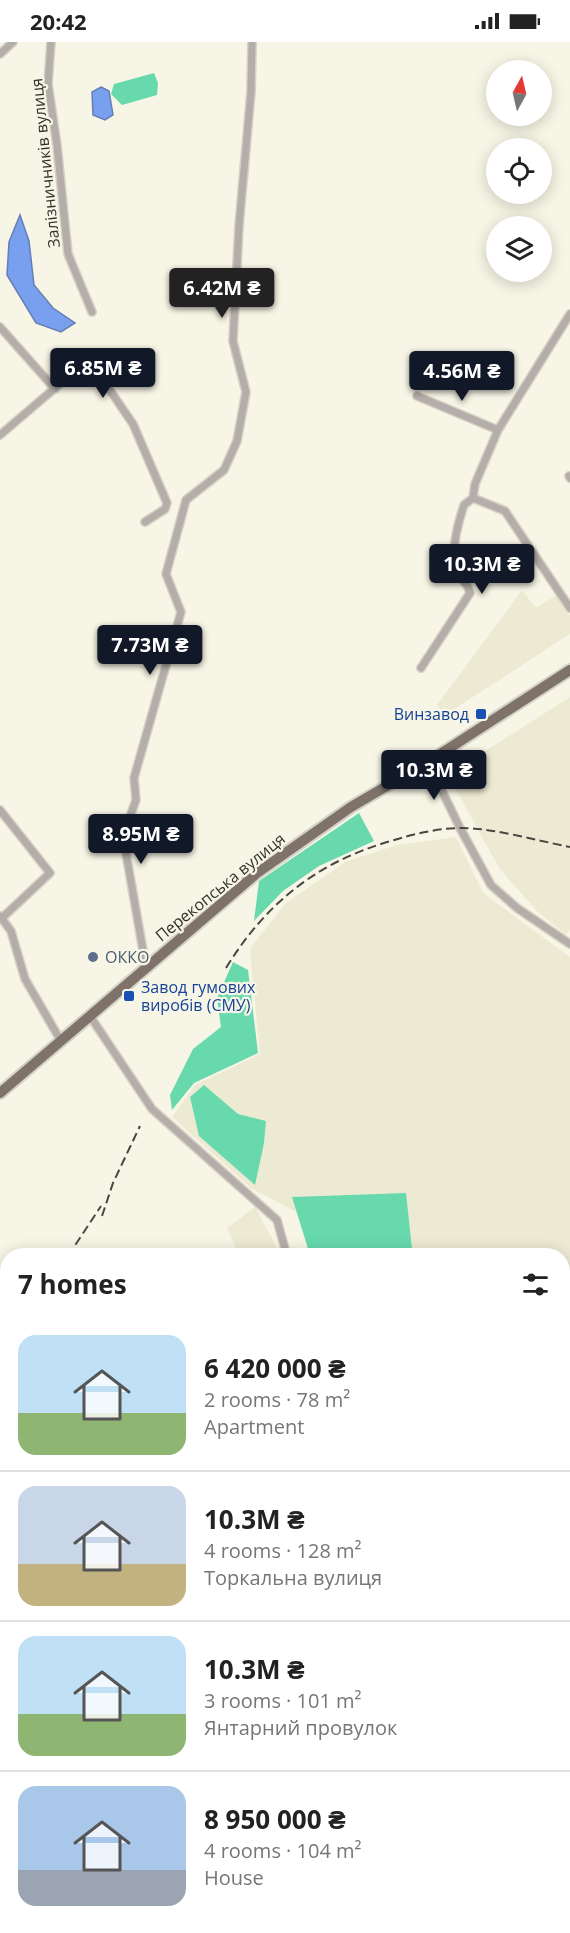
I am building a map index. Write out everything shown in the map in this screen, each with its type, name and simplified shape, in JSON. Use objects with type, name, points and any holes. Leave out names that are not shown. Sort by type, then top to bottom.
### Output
[{"type":"main road","name":"Перекопська вулиця","points":[[0,1093],[256,873],[362,800],[428,762],[570,670]]},
{"type":"street","points":[[0,54],[13,42]]},
{"type":"street","name":"Залізничників вулиця","points":[[51,42],[48,84],[57,145],[68,254],[92,312]]},
{"type":"street","points":[[144,956],[123,836],[136,800],[134,778],[181,612],[166,574],[186,500],[224,470],[237,441],[246,392],[233,341],[239,226],[251,92],[252,42]]},
{"type":"street","points":[[421,668],[470,593],[469,584],[459,574],[454,563],[461,514],[468,501],[473,498],[476,484],[498,430],[570,314]]},
{"type":"street","points":[[0,327],[55,389]]},
{"type":"street","points":[[0,435],[82,365],[89,362],[111,390],[143,445],[166,503],[165,509],[145,522]]},
{"type":"street","points":[[417,396],[498,430]]},
{"type":"street","points":[[473,498],[505,511],[570,608]]},
{"type":"street","points":[[428,762],[460,828],[497,892],[570,944]]},
{"type":"street","points":[[0,810],[50,873],[1,917],[11,931],[25,979],[61,1041]]},
{"type":"street","points":[[90,1016],[152,1109],[277,1220],[285,1248]]},
{"type":"shaded area","points":[[522,590],[536,608],[557,595],[570,615],[570,634],[445,715],[437,705]]},
{"type":"shaded area","points":[[570,697],[570,930],[566,935],[538,912],[499,868],[448,775]]},
{"type":"shaded area","points":[[456,837],[483,893],[570,957],[570,1248],[314,1248],[300,1214],[251,1188],[172,1117],[195,1085],[260,1054],[250,952],[251,947],[285,904],[345,862],[397,845]]},
{"type":"shaded area","points":[[255,1207],[277,1248],[236,1248],[227,1228]]},
{"type":"green space","points":[[154,73],[158,83],[157,95],[122,105],[111,94],[114,84]]},
{"type":"green space","points":[[359,813],[374,841],[319,866],[283,891],[254,921],[259,881]]},
{"type":"green space","points":[[233,962],[248,970],[258,1053],[194,1083],[172,1110],[170,1095],[193,1049],[221,1027],[217,998]]},
{"type":"green space","points":[[204,1085],[238,1114],[266,1121],[255,1185],[199,1136],[190,1097]]},
{"type":"green space","points":[[406,1193],[412,1248],[308,1248],[292,1197]]},
{"type":"water","points":[[101,87],[109,91],[113,115],[105,120],[93,115],[92,92]]},
{"type":"water","points":[[20,215],[29,241],[34,285],[53,308],[75,323],[61,332],[36,323],[7,275],[9,242]]},
{"type":"railway","points":[[226,968],[258,924],[276,905],[317,873],[364,850],[417,834],[462,828],[502,832],[570,847]]},
{"type":"railway","points":[[102,1216],[113,1183],[140,1126]]},
{"type":"railway","points":[[73,1248],[101,1206]]},
{"type":"place","name":"Винзавод","points":[[481,714]]},
{"type":"place","name":"ОККО","points":[[93,957]]},
{"type":"place","name":"Завод гумових виробів (СМУ)","points":[[129,996]]}]
